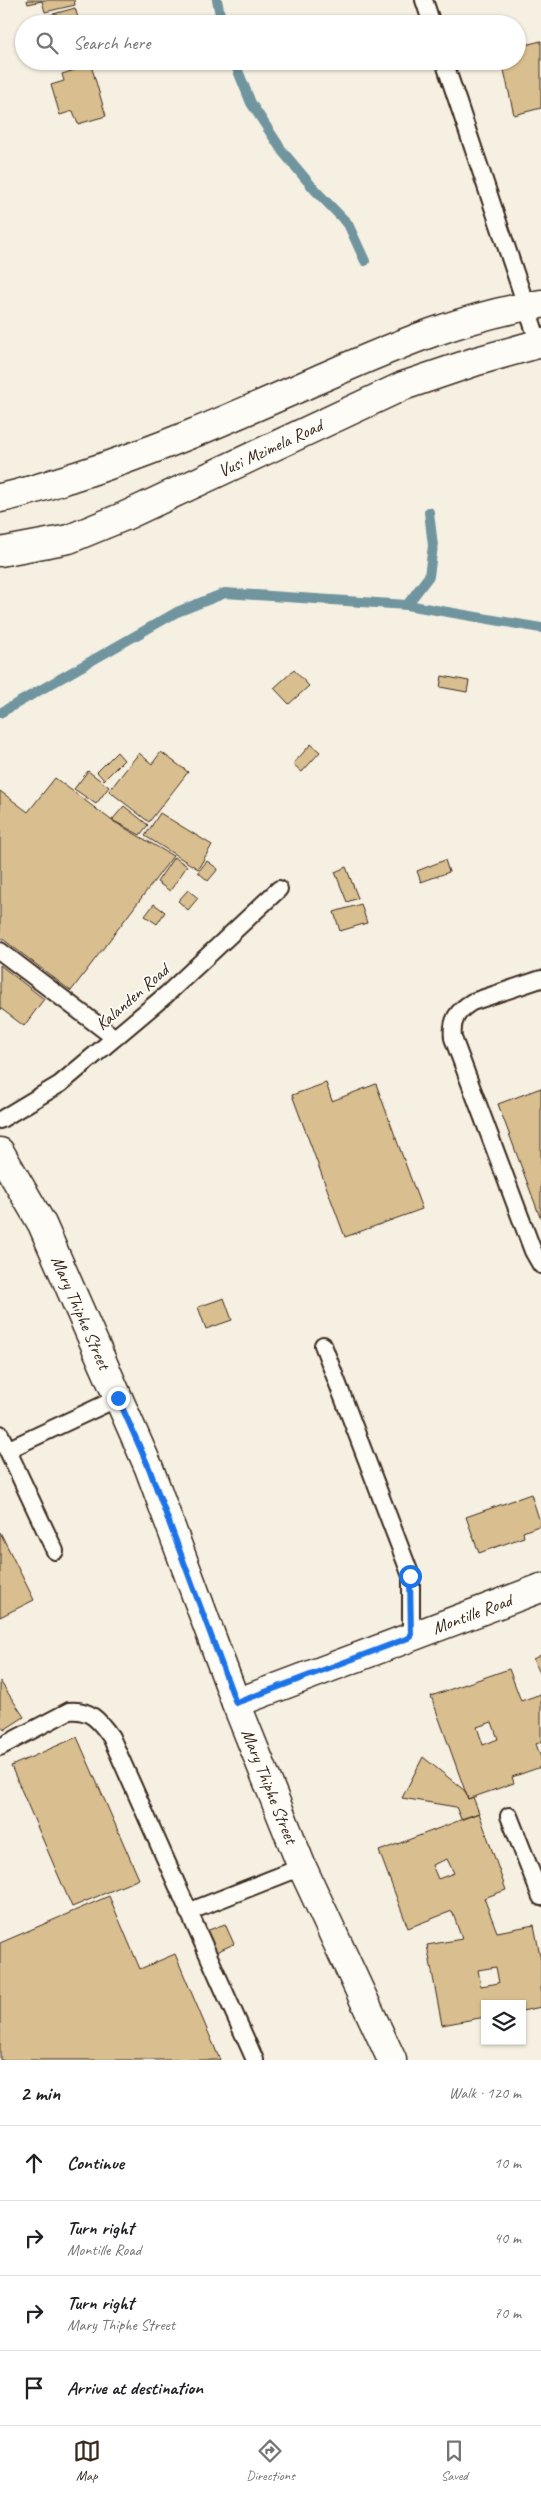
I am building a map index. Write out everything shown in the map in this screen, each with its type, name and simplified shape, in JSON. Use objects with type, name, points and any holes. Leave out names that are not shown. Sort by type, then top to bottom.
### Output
[{"type":"street","points":[[0,498],[20,494],[119,463],[205,429],[408,342],[533,305]]},
{"type":"street","name":"Vusi Mzimela Road","points":[[0,552],[69,539],[124,516],[403,386],[476,361],[540,343]]},
{"type":"street","name":"Mary Thiphe Street","points":[[0,1152],[42,1224],[149,1468],[236,1703],[302,1867],[392,2060]]},
{"type":"street","name":"Montille Road","points":[[236,1703],[541,1588]]},
{"type":"lane","points":[[424,0],[429,15]]},
{"type":"lane","points":[[447,70],[533,305],[540,343]]},
{"type":"lane","name":"Kalanden Road","points":[[0,1120],[60,1084],[168,994],[279,890]]},
{"type":"lane","points":[[0,951],[115,1038]]},
{"type":"lane","points":[[541,979],[472,1002],[459,1012],[452,1027],[453,1038],[477,1103],[533,1251],[541,1265]]},
{"type":"lane","points":[[323,1345],[410,1576],[411,1637]]},
{"type":"lane","points":[[8,1450],[118,1398]]},
{"type":"lane","points":[[0,1434],[55,1551]]},
{"type":"lane","points":[[0,1747],[30,1729],[69,1711],[79,1710],[99,1720],[111,1737],[255,2060]]},
{"type":"lane","points":[[509,1816],[541,1897]]},
{"type":"lane","points":[[188,1912],[302,1867]]},
{"type":"building","points":[[27,0],[74,0],[75,5],[45,12],[42,1],[28,4]]},
{"type":"building","points":[[75,8],[77,15],[50,15]]},
{"type":"building","points":[[541,41],[541,108],[514,115],[504,70],[526,70],[526,45]]},
{"type":"building","points":[[75,70],[92,70],[106,116],[78,124],[73,111],[60,115],[51,85],[64,81],[62,74]]},
{"type":"building","points":[[294,670],[309,686],[289,704],[274,688]]},
{"type":"building","points":[[442,676],[469,681],[467,692],[440,687]]},
{"type":"building","points":[[311,744],[320,752],[302,772],[293,764]]},
{"type":"building","points":[[117,752],[124,760],[104,780],[97,772]]},
{"type":"building","points":[[161,752],[188,772],[149,822],[109,791],[139,753],[152,764]]},
{"type":"building","points":[[88,771],[109,787],[96,804],[74,789]]},
{"type":"building","points":[[55,778],[111,820],[173,856],[71,991],[0,937],[0,791],[28,812]]},
{"type":"building","points":[[124,806],[148,825],[140,835],[112,820]]},
{"type":"building","points":[[160,813],[212,845],[198,869],[145,836]]},
{"type":"building","points":[[174,857],[187,866],[170,891],[157,882]]},
{"type":"building","points":[[445,860],[449,872],[421,882],[417,871]]},
{"type":"building","points":[[207,861],[218,869],[208,881],[198,872]]},
{"type":"building","points":[[346,867],[358,898],[347,902],[335,872]]},
{"type":"building","points":[[188,890],[198,898],[188,910],[178,901]]},
{"type":"building","points":[[154,904],[165,912],[157,924],[145,916]]},
{"type":"building","points":[[361,904],[367,923],[340,931],[334,912]]},
{"type":"building","points":[[0,965],[44,999],[24,1026],[0,1008]]},
{"type":"building","points":[[326,1083],[332,1101],[376,1084],[422,1209],[345,1237],[292,1095]]},
{"type":"building","points":[[541,1088],[541,1217],[540,1217],[498,1104]]},
{"type":"building","points":[[224,1298],[232,1320],[206,1329],[198,1307]]},
{"type":"building","points":[[531,1494],[541,1525],[523,1532],[524,1537],[479,1553],[466,1517]]},
{"type":"building","points":[[0,1532],[34,1600],[0,1617]]},
{"type":"building","points":[[541,1655],[541,1675],[533,1659]]},
{"type":"building","points":[[509,1669],[521,1701],[541,1694],[541,1742],[536,1744],[541,1758],[541,1767],[512,1777],[514,1783],[468,1799],[431,1696]],"holes":[[[492,1722],[498,1739],[483,1745],[477,1727]]]},
{"type":"building","points":[[0,1681],[24,1717],[4,1730],[0,1724]]},
{"type":"building","points":[[77,1737],[139,1879],[72,1907],[11,1766]]},
{"type":"building","points":[[423,1757],[465,1791],[468,1799],[473,1797],[479,1813],[461,1819],[456,1807],[402,1798]]},
{"type":"building","points":[[479,1813],[506,1890],[484,1898],[497,1932],[534,1925],[541,1961],[541,2007],[526,2010],[526,2000],[481,2000],[481,2018],[442,2025],[427,1945],[462,1939],[452,1911],[408,1928],[379,1851]],"holes":[[[447,1859],[454,1873],[438,1879],[432,1865]],[[496,1967],[499,1983],[481,1986],[478,1970]]]},
{"type":"building","points":[[109,1896],[140,1969],[175,1954],[220,2060],[0,2060],[0,1943]]},
{"type":"building","points":[[225,1924],[234,1944],[216,1952],[206,1931]]},
{"type":"waterway","points":[[217,0],[220,15]]},
{"type":"waterway","points":[[238,70],[251,103],[283,152],[315,190],[348,224],[365,261]]},
{"type":"waterway","points":[[407,605],[429,576],[433,546],[429,512]]},
{"type":"waterway","points":[[0,713],[177,612],[225,593],[407,605],[541,628]]},
{"type":"route","points":[[118,1398],[149,1468],[236,1703],[411,1637],[410,1576]]}]
